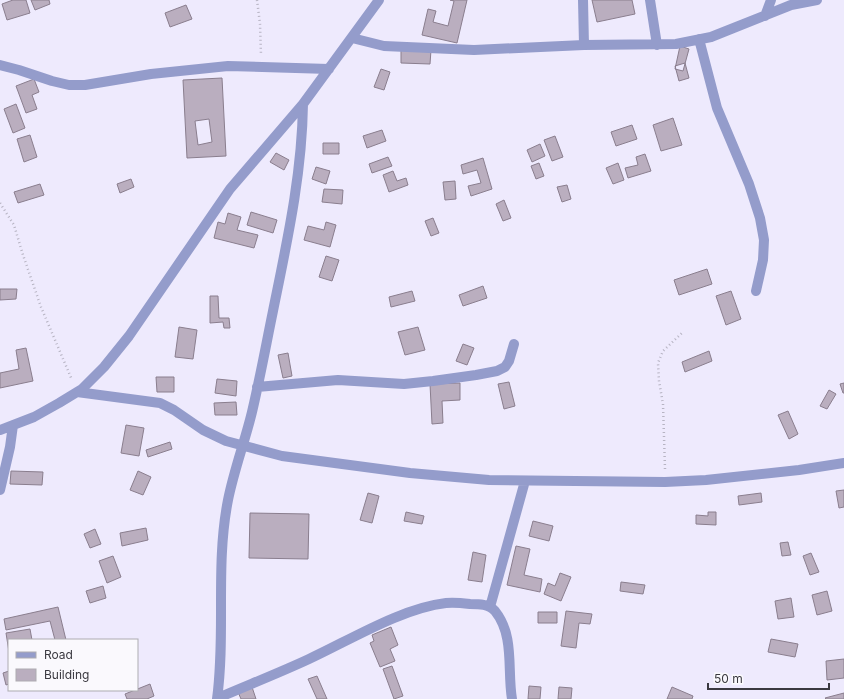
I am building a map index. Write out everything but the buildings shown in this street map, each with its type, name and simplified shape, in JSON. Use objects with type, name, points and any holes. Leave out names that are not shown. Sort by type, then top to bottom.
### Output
[{"type":"street","points":[[0,430],[34,417],[60,403],[77,392],[104,367],[118,350],[230,189],[303,104],[379,0]]},
{"type":"street","points":[[583,0],[584,45]]},
{"type":"street","points":[[650,0],[657,45]]},
{"type":"street","points":[[765,16],[771,0]]},
{"type":"street","points":[[352,38],[384,46],[446,50],[584,45],[676,44],[711,37],[791,5],[817,0]]},
{"type":"street","points":[[699,39],[717,108],[749,184],[760,218],[764,240],[763,260],[756,291]]},
{"type":"street","points":[[0,65],[69,85],[85,85],[151,74],[197,68],[228,66],[329,69]]},
{"type":"street","points":[[303,104],[302,134],[296,192],[283,265],[244,446],[228,499],[223,534],[221,577],[222,640],[217,698],[299,664],[407,613],[447,602],[484,605],[490,607],[498,616],[504,627],[507,638],[512,699]]},
{"type":"street","points":[[257,388],[338,380],[404,384],[476,375],[497,371],[504,367],[509,360],[514,344]]},
{"type":"street","points":[[77,392],[160,403],[174,410],[203,430],[226,441],[282,456],[410,473],[489,480],[666,482],[706,480],[844,463]]},
{"type":"street","points":[[0,490],[10,447],[13,425]]},
{"type":"street","points":[[490,607],[525,481]]},
{"type":"path","points":[[257,0],[260,24],[261,66]]},
{"type":"path","points":[[0,203],[14,225],[41,307],[77,392]]},
{"type":"path","points":[[666,482],[662,404],[658,363],[664,351],[683,332]]}]
